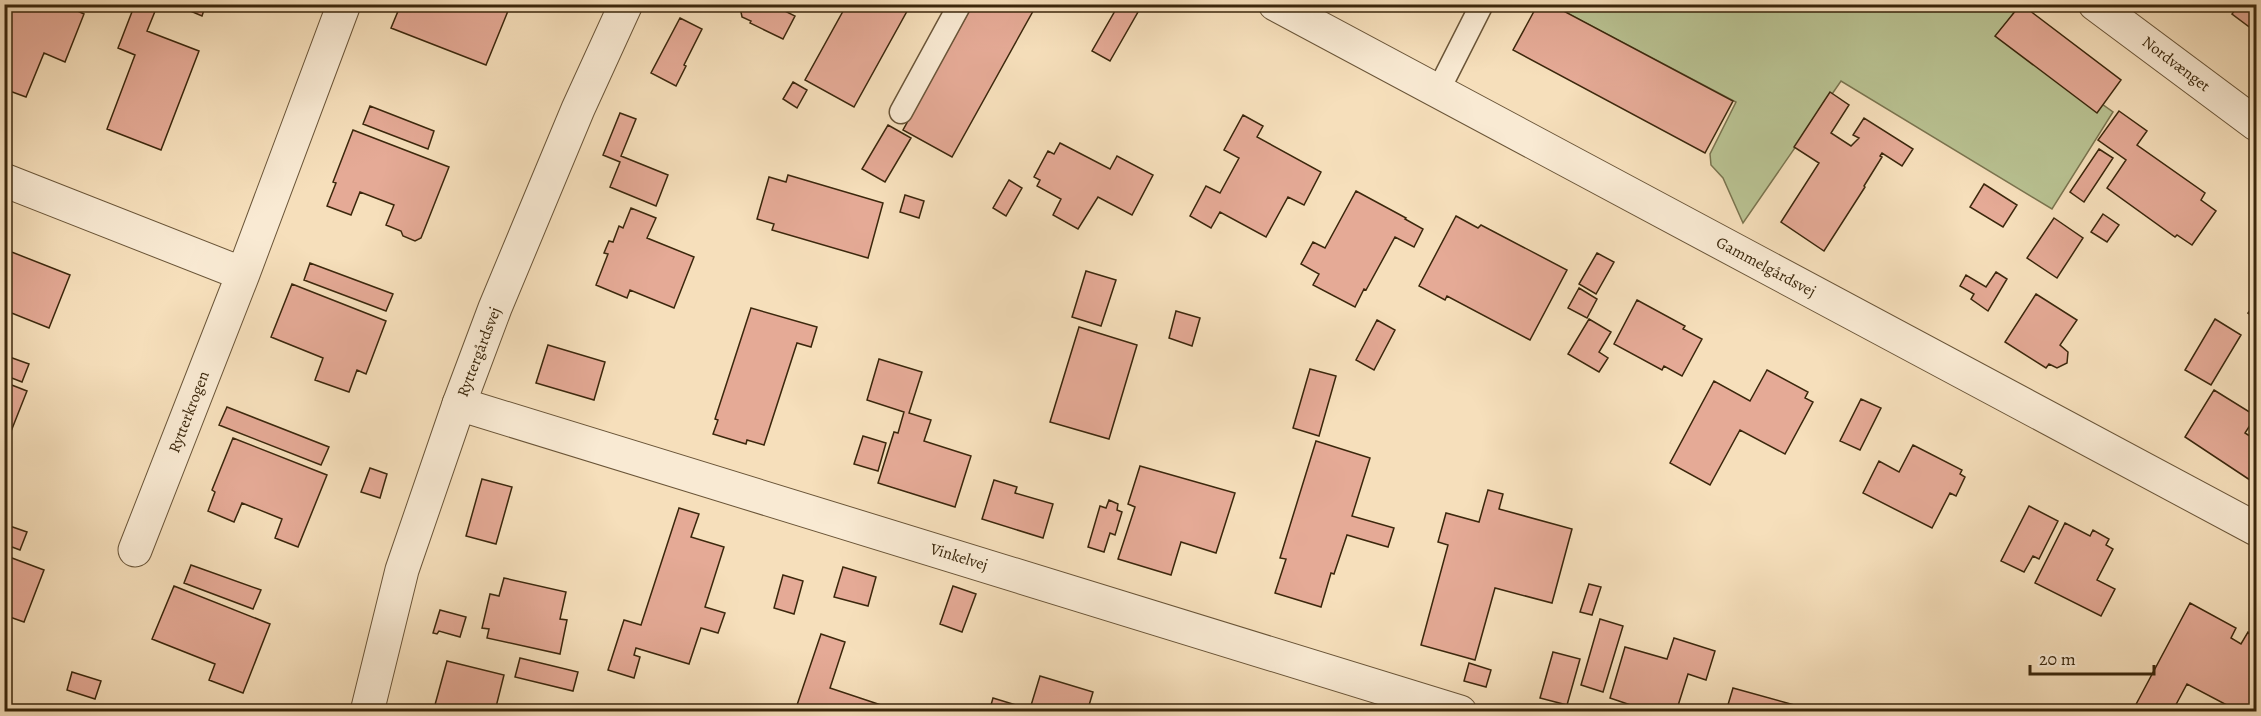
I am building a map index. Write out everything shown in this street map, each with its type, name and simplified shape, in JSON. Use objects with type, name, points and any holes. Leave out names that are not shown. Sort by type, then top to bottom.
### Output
[{"type":"street","name":"Rytterkrogen","points":[[135,550],[243,274],[344,4]]},
{"type":"street","name":"Ryttergårdsvej","points":[[367,711],[402,570],[459,404],[509,275],[578,109],[626,4]]},
{"type":"street","name":"Gammelgårdsvej","points":[[1275,4],[2256,529]]},
{"type":"street","name":"Nordvænget","points":[[2095,4],[2256,124]]},
{"type":"street","points":[[4,180],[243,274]]},
{"type":"street","name":"Vinkelvej","points":[[459,404],[1460,711]]},
{"type":"lane","points":[[901,112],[960,4]]},
{"type":"lane","points":[[1438,91],[1482,4]]},
{"type":"green space","points":[[1567,4],[2020,5],[2000,31],[2113,112],[2052,209],[1841,81],[1743,223],[1723,178],[1711,165],[1710,154],[1736,102],[1563,11]]},
{"type":"building","points":[[4,4],[63,4],[84,14],[65,62],[44,53],[26,97],[4,89]]},
{"type":"building","points":[[135,4],[158,4],[147,31],[199,51],[161,150],[107,129],[135,55],[118,48]]},
{"type":"building","points":[[174,4],[206,4],[202,16]]},
{"type":"building","points":[[401,4],[491,4],[508,11],[486,65],[391,28]]},
{"type":"building","points":[[745,4],[771,4],[795,16],[783,39],[742,17],[741,12]]},
{"type":"building","points":[[847,4],[911,4],[854,107],[805,80]]},
{"type":"building","points":[[973,4],[1037,4],[952,157],[903,130]]},
{"type":"building","points":[[1119,4],[1125,4],[1138,12],[1110,61],[1092,51]]},
{"type":"building","points":[[1538,4],[1555,4],[1554,6],[1733,101],[1705,153],[1513,50]]},
{"type":"building","points":[[2021,4],[2121,80],[2097,113],[1995,36]]},
{"type":"building","points":[[2239,4],[2256,4],[2256,32],[2232,14]]},
{"type":"building","points":[[680,18],[702,29],[676,86],[651,73]]},
{"type":"building","points":[[793,82],[807,90],[797,108],[783,99]]},
{"type":"building","points":[[1830,92],[1849,105],[1831,133],[1851,146],[1859,138],[1853,135],[1864,118],[1913,149],[1902,166],[1882,153],[1865,187],[1824,251],[1781,222],[1819,163],[1794,147]]},
{"type":"building","points":[[370,106],[434,131],[428,149],[363,124]]},
{"type":"building","points":[[2119,111],[2147,131],[2137,145],[2205,193],[2201,200],[2216,211],[2192,245],[2177,235],[2175,237],[2107,188],[2126,160],[2098,140]]},
{"type":"building","points":[[620,113],[636,119],[621,156],[668,175],[656,206],[610,187],[620,162],[603,155]]},
{"type":"building","points":[[1243,115],[1263,126],[1257,137],[1321,172],[1304,205],[1288,197],[1266,237],[1220,212],[1211,228],[1190,216],[1206,186],[1220,193],[1239,158],[1224,150]]},
{"type":"building","points":[[888,125],[911,138],[885,182],[862,169]]},
{"type":"building","points":[[353,130],[449,167],[421,238],[415,241],[403,236],[401,231],[386,225],[394,205],[360,192],[351,215],[327,206],[336,183],[333,182]]},
{"type":"building","points":[[1060,143],[1110,169],[1117,156],[1153,175],[1132,215],[1098,197],[1078,229],[1053,215],[1061,199],[1037,186],[1040,180],[1034,177],[1048,151],[1054,154]]},
{"type":"building","points":[[2099,149],[2113,158],[2084,202],[2070,192]]},
{"type":"building","points":[[788,175],[883,203],[868,258],[772,230],[774,224],[757,219],[769,177],[786,182]]},
{"type":"building","points":[[1009,180],[1022,188],[1006,216],[993,208]]},
{"type":"building","points":[[1984,184],[2017,205],[2003,227],[1970,207]]},
{"type":"building","points":[[1356,191],[1423,229],[1414,247],[1395,237],[1355,307],[1313,285],[1319,274],[1301,264],[1313,242],[1325,248]]},
{"type":"building","points":[[905,195],[924,201],[919,218],[900,212]]},
{"type":"building","points":[[631,208],[656,218],[647,238],[694,257],[674,308],[630,290],[627,298],[596,285],[608,254],[604,253],[609,241],[613,242],[619,226],[623,228]]},
{"type":"building","points":[[2103,214],[2119,225],[2107,242],[2091,232]]},
{"type":"building","points":[[1456,216],[1478,228],[1481,225],[1567,270],[1530,340],[1447,296],[1445,300],[1419,286]]},
{"type":"building","points":[[2054,218],[2083,238],[2057,278],[2027,258]]},
{"type":"building","points":[[4,249],[70,275],[49,328],[4,310]]},
{"type":"building","points":[[1597,253],[1614,262],[1596,294],[1579,284]]},
{"type":"building","points":[[310,263],[393,294],[386,311],[304,280]]},
{"type":"building","points":[[1086,271],[1116,280],[1101,326],[1072,317]]},
{"type":"building","points":[[1996,272],[2007,279],[1988,311],[1971,299],[1974,294],[1960,286],[1966,275],[1986,287]]},
{"type":"building","points":[[292,284],[386,321],[366,374],[357,370],[349,392],[315,380],[323,358],[271,337]]},
{"type":"building","points":[[1579,288],[1597,299],[1587,318],[1568,308]]},
{"type":"building","points":[[2036,294],[2077,320],[2060,345],[2068,352],[2067,363],[2057,368],[2049,364],[2046,368],[2005,342]]},
{"type":"building","points":[[1637,300],[1685,326],[1683,329],[1702,339],[1682,376],[1664,366],[1662,370],[1614,344]]},
{"type":"building","points":[[2256,302],[2256,319],[2248,313]]},
{"type":"building","points":[[751,308],[817,327],[811,347],[797,343],[764,445],[747,440],[746,444],[713,434],[718,420],[715,419]]},
{"type":"building","points":[[1176,311],[1200,318],[1192,346],[1169,338]]},
{"type":"building","points":[[1589,319],[1611,332],[1599,352],[1608,358],[1599,372],[1568,354]]},
{"type":"building","points":[[2215,319],[2241,335],[2211,385],[2185,370]]},
{"type":"building","points":[[1377,320],[1395,330],[1374,370],[1356,360]]},
{"type":"building","points":[[1079,327],[1137,345],[1109,439],[1050,422]]},
{"type":"building","points":[[548,345],[605,362],[594,400],[536,383]]},
{"type":"building","points":[[4,355],[29,364],[22,382],[4,375]]},
{"type":"building","points":[[879,359],[922,372],[909,413],[931,420],[924,441],[971,456],[955,507],[878,483],[894,432],[898,433],[904,412],[867,400]]},
{"type":"building","points":[[1310,369],[1336,376],[1319,436],[1293,428]]},
{"type":"building","points":[[1767,370],[1808,392],[1805,398],[1813,402],[1785,454],[1740,430],[1710,485],[1670,463],[1714,381],[1750,401]]},
{"type":"building","points":[[4,382],[27,391],[6,444],[4,443]]},
{"type":"building","points":[[2214,390],[2256,416],[2245,433],[2256,440],[2256,484],[2185,437]]},
{"type":"building","points":[[1861,399],[1881,408],[1860,450],[1840,441]]},
{"type":"building","points":[[227,407],[329,447],[321,465],[219,425]]},
{"type":"building","points":[[863,436],[886,443],[878,471],[854,464]]},
{"type":"building","points":[[233,438],[327,475],[298,547],[275,538],[282,519],[242,503],[234,522],[208,511],[215,492],[212,490]]},
{"type":"building","points":[[1316,441],[1370,458],[1352,516],[1394,528],[1388,547],[1347,535],[1334,574],[1331,573],[1321,607],[1275,593],[1286,559],[1280,558]]},
{"type":"building","points":[[1913,445],[1962,470],[1960,474],[1965,477],[1956,496],[1950,493],[1932,528],[1863,493],[1879,461],[1899,472]]},
{"type":"building","points":[[1140,466],[1235,493],[1216,553],[1181,542],[1171,575],[1118,559],[1135,507],[1128,504]]},
{"type":"building","points":[[370,468],[387,474],[380,498],[361,492]]},
{"type":"building","points":[[482,479],[512,487],[496,544],[466,536]]},
{"type":"building","points":[[994,480],[1017,487],[1015,493],[1053,504],[1043,538],[982,519]]},
{"type":"building","points":[[1488,490],[1503,494],[1499,509],[1572,529],[1552,603],[1495,588],[1475,660],[1421,645],[1448,545],[1438,542],[1446,513],[1479,522]]},
{"type":"building","points":[[1109,500],[1118,504],[1117,510],[1122,512],[1115,535],[1110,533],[1104,552],[1088,547],[1100,506],[1106,508]]},
{"type":"building","points":[[2029,506],[2058,521],[2039,559],[2033,556],[2024,572],[2001,561]]},
{"type":"building","points":[[679,508],[699,514],[691,537],[724,547],[705,607],[725,613],[718,633],[701,628],[689,664],[636,648],[634,655],[640,657],[634,678],[608,670],[624,620],[641,625]]},
{"type":"building","points":[[2065,523],[2090,536],[2093,530],[2109,539],[2106,545],[2113,549],[2097,580],[2115,589],[2101,616],[2035,583]]},
{"type":"building","points":[[4,524],[27,532],[20,550],[4,544]]},
{"type":"building","points":[[4,555],[44,570],[24,622],[4,615]]},
{"type":"building","points":[[191,565],[261,590],[253,609],[184,583]]},
{"type":"building","points":[[843,567],[876,577],[868,606],[834,597]]},
{"type":"building","points":[[783,575],[803,581],[794,614],[774,608]]},
{"type":"building","points":[[504,578],[566,592],[560,619],[567,620],[560,654],[487,638],[489,629],[482,628],[490,594],[499,596]]},
{"type":"building","points":[[1589,584],[1601,587],[1592,615],[1580,612]]},
{"type":"building","points":[[174,586],[270,624],[243,693],[209,680],[215,664],[152,639]]},
{"type":"building","points":[[953,586],[976,594],[962,632],[940,624]]},
{"type":"building","points":[[2190,603],[2236,628],[2231,638],[2241,644],[2248,632],[2256,637],[2256,712],[2240,712],[2187,684],[2172,712],[2133,710]]},
{"type":"building","points":[[440,610],[466,617],[460,637],[439,631],[437,634],[433,633]]},
{"type":"building","points":[[1600,619],[1623,626],[1603,692],[1581,685]]},
{"type":"building","points":[[821,634],[845,642],[830,688],[893,709],[892,712],[801,712],[796,708]]},
{"type":"building","points":[[1674,638],[1715,651],[1706,680],[1688,674],[1676,712],[1651,712],[1610,698],[1625,647],[1667,659]]},
{"type":"building","points":[[1553,652],[1580,659],[1567,705],[1540,698]]},
{"type":"building","points":[[520,658],[578,672],[573,691],[515,677]]},
{"type":"building","points":[[447,661],[504,675],[496,707],[490,706],[489,712],[433,712]]},
{"type":"building","points":[[1469,663],[1491,670],[1486,687],[1464,681]]},
{"type":"building","points":[[72,672],[101,681],[95,699],[67,690]]},
{"type":"building","points":[[1040,676],[1093,692],[1087,712],[1029,712]]},
{"type":"building","points":[[1733,688],[1820,712],[1738,712],[1727,708]]},
{"type":"building","points":[[993,698],[1016,705],[1014,712],[989,712]]}]
